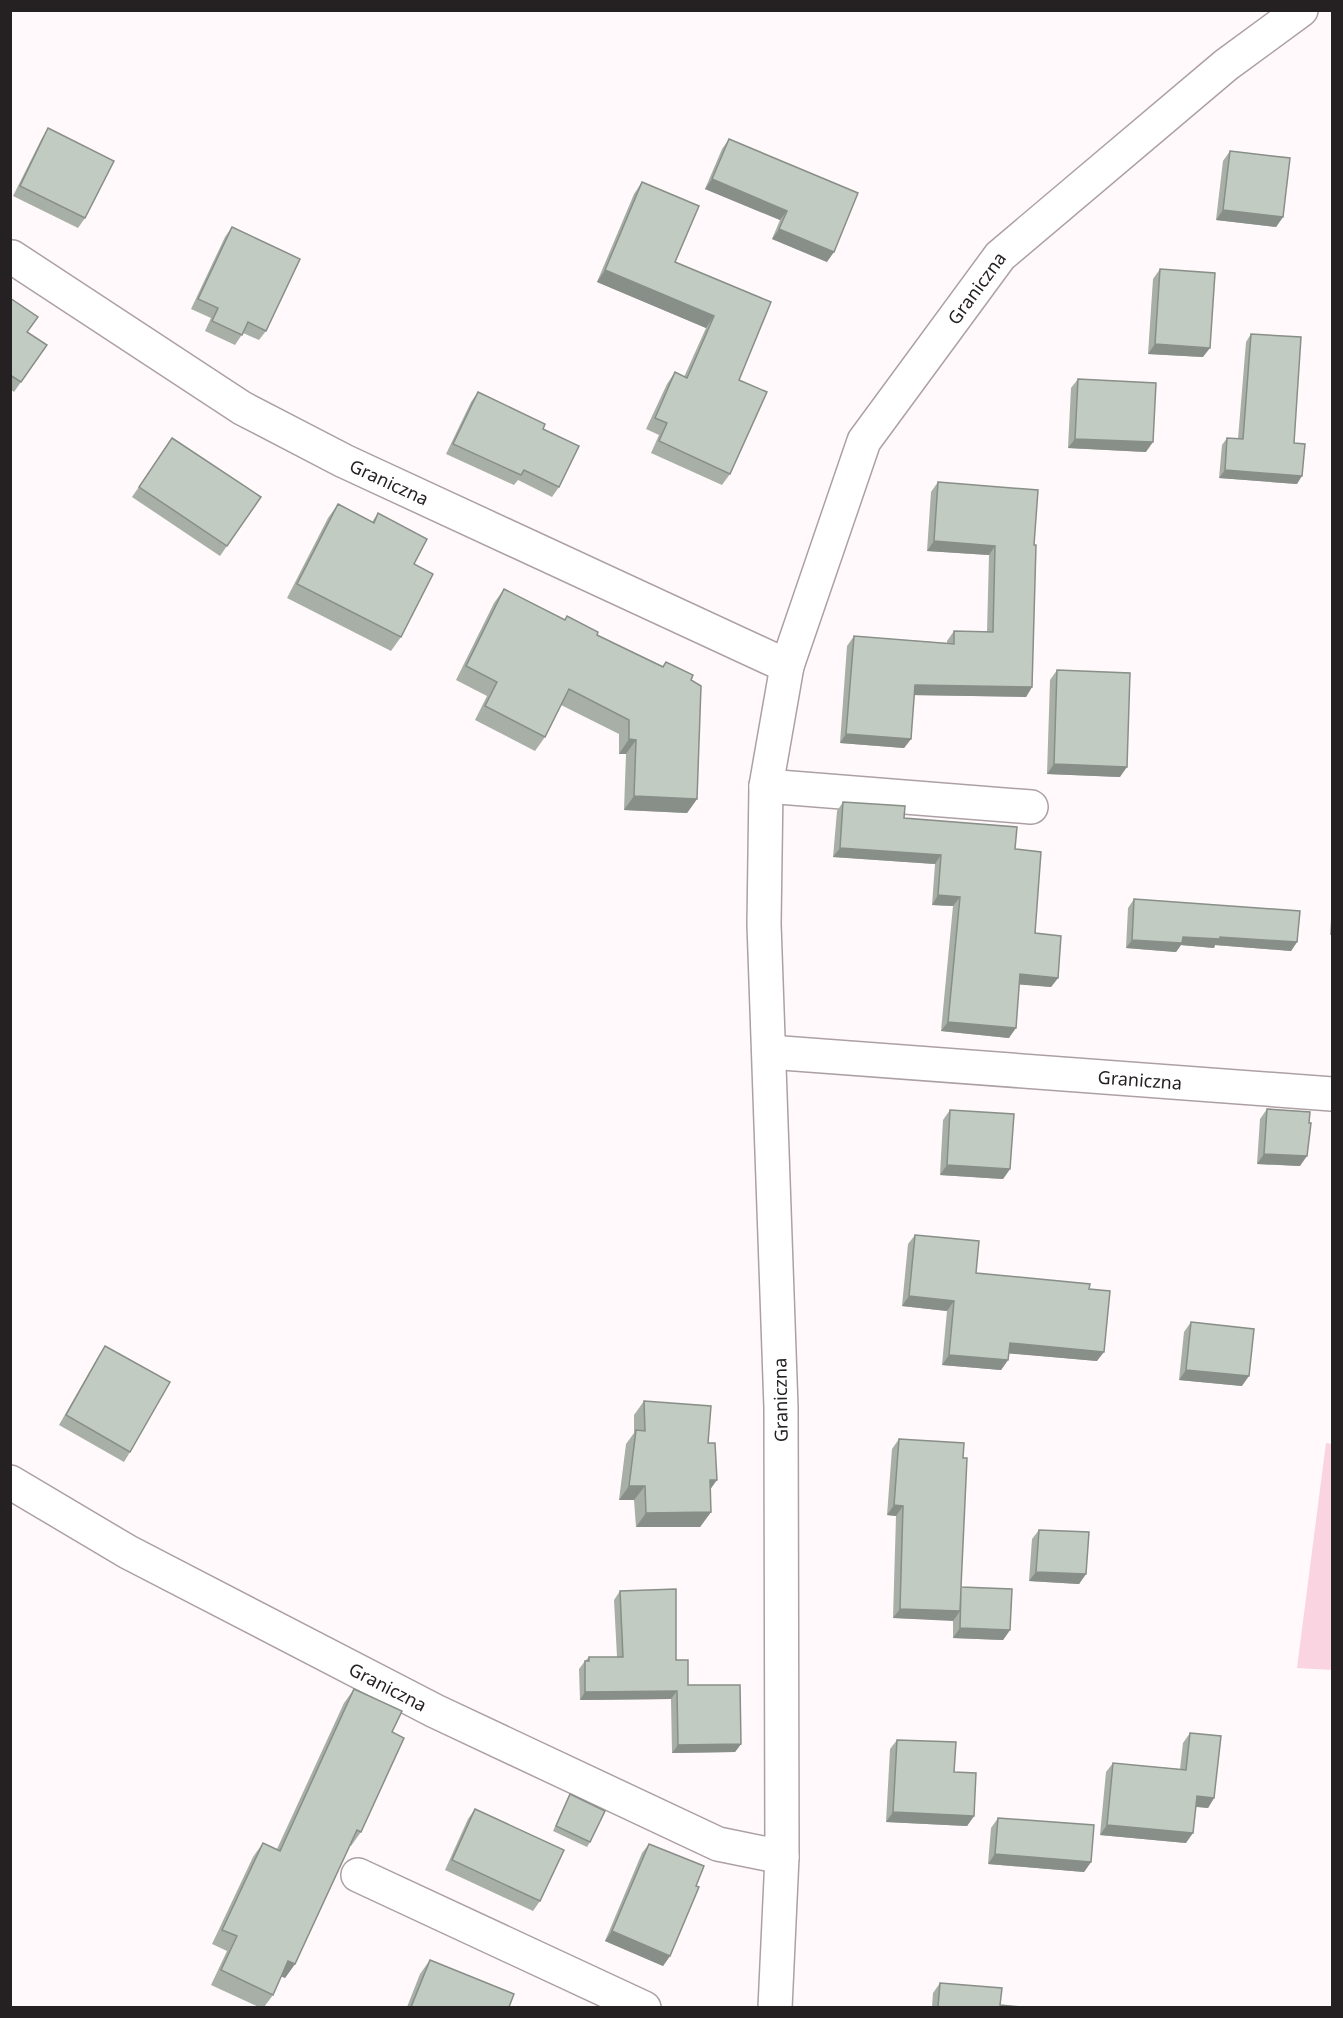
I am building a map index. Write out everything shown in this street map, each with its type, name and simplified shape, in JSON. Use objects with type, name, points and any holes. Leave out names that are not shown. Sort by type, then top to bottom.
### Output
[{"type":"street","name":"Graniczna","points":[[776,2007],[782,1857],[781,1408],[764,924],[766,786],[787,666],[864,441],[1000,256],[1226,65],[1300,10]]},
{"type":"street","name":"Graniczna","points":[[12,256],[242,408],[394,484],[787,666]]},
{"type":"street","points":[[766,786],[1031,807]]},
{"type":"street","name":"Graniczna","points":[[769,1052],[1332,1094]]},
{"type":"street","name":"Graniczna","points":[[10,1482],[128,1551],[435,1711],[718,1844],[782,1857]]},
{"type":"street","points":[[358,1875],[644,2007]]},
{"type":"shaded area","points":[[1326,1443],[1332,1444],[1332,1670],[1297,1668]]},
{"type":"building","points":[[48,128],[114,161],[85,218],[20,186]]},
{"type":"building","points":[[729,139],[858,193],[834,252],[779,229],[787,211],[712,179]]},
{"type":"building","points":[[1230,151],[1290,158],[1283,217],[1223,210]]},
{"type":"building","points":[[642,182],[699,206],[675,262],[771,302],[739,380],[767,392],[730,474],[659,441],[667,423],[655,418],[675,372],[687,378],[714,316],[605,270]]},
{"type":"building","points":[[232,227],[300,259],[266,331],[248,322],[242,335],[212,321],[218,308],[198,299]]},
{"type":"building","points":[[1160,269],[1215,273],[1210,348],[1155,344]]},
{"type":"building","points":[[10,298],[38,317],[27,332],[47,345],[21,382],[10,375]]},
{"type":"building","points":[[1251,334],[1301,337],[1294,443],[1305,444],[1302,476],[1225,470],[1227,438],[1243,439]]},
{"type":"building","points":[[1078,379],[1156,383],[1153,442],[1075,439]]},
{"type":"building","points":[[478,392],[545,424],[543,429],[579,446],[559,487],[524,470],[521,475],[453,444]]},
{"type":"building","points":[[172,438],[261,497],[227,546],[139,487]]},
{"type":"building","points":[[938,482],[1038,490],[1034,545],[1036,545],[1032,687],[915,685],[911,739],[846,734],[854,636],[954,644],[954,631],[993,632],[995,546],[934,541]]},
{"type":"building","points":[[338,504],[374,523],[378,513],[427,539],[414,564],[433,574],[401,637],[297,584]]},
{"type":"building","points":[[504,589],[565,620],[567,616],[598,632],[597,635],[663,667],[666,662],[693,675],[691,680],[701,686],[697,799],[634,796],[636,740],[629,739],[629,720],[569,689],[545,737],[485,706],[497,682],[466,666]]},
{"type":"building","points":[[1057,670],[1130,673],[1127,767],[1054,764]]},
{"type":"building","points":[[843,802],[905,806],[904,818],[1017,827],[1015,849],[1041,852],[1035,933],[1061,936],[1058,978],[1020,974],[1016,1028],[948,1022],[960,897],[938,895],[941,855],[840,848]]},
{"type":"building","points":[[1134,899],[1300,911],[1297,942],[1220,937],[1220,939],[1183,937],[1182,943],[1132,940]]},
{"type":"building","points":[[1267,1109],[1310,1112],[1307,1156],[1264,1154]]},
{"type":"building","points":[[950,1110],[1014,1114],[1010,1169],[947,1165]]},
{"type":"building","points":[[915,1235],[979,1241],[976,1273],[1090,1284],[1089,1289],[1110,1291],[1104,1352],[1010,1343],[1008,1360],[949,1355],[954,1301],[909,1296]]},
{"type":"building","points":[[1191,1322],[1254,1329],[1249,1376],[1186,1370]]},
{"type":"building","points":[[105,1346],[170,1382],[130,1452],[66,1415]]},
{"type":"building","points":[[644,1401],[711,1406],[708,1443],[715,1443],[717,1480],[710,1480],[711,1512],[646,1513],[645,1486],[629,1486],[636,1430],[645,1431]]},
{"type":"building","points":[[899,1439],[964,1443],[963,1458],[967,1458],[961,1587],[1012,1589],[1010,1630],[960,1628],[961,1588],[960,1611],[900,1609],[903,1506],[894,1505]]},
{"type":"building","points":[[1039,1530],[1089,1532],[1086,1574],[1036,1572]]},
{"type":"building","points":[[676,1589],[676,1660],[688,1660],[688,1685],[740,1685],[741,1744],[678,1745],[677,1691],[585,1692],[585,1661],[589,1661],[589,1657],[623,1657],[620,1591]]},
{"type":"building","points":[[354,1689],[402,1711],[392,1732],[404,1738],[361,1832],[357,1830],[295,1964],[288,1961],[273,1995],[221,1970],[237,1936],[222,1930],[263,1843],[280,1851]]},
{"type":"building","points":[[1190,1733],[1221,1736],[1214,1798],[1197,1796],[1193,1833],[1107,1825],[1113,1763],[1186,1770]]},
{"type":"building","points":[[897,1740],[956,1742],[954,1772],[976,1773],[974,1816],[893,1812]]},
{"type":"building","points":[[570,1794],[605,1811],[590,1842],[556,1826]]},
{"type":"building","points":[[475,1809],[564,1850],[540,1901],[452,1860]]},
{"type":"building","points":[[998,1818],[1094,1825],[1091,1862],[995,1854]]},
{"type":"building","points":[[649,1844],[704,1866],[696,1886],[699,1887],[670,1956],[612,1931]]},
{"type":"building","points":[[430,1960],[514,1994],[509,2007],[411,2007]]},
{"type":"building","points":[[940,1983],[1002,1988],[1000,2005],[1022,2007],[938,2007]]}]
